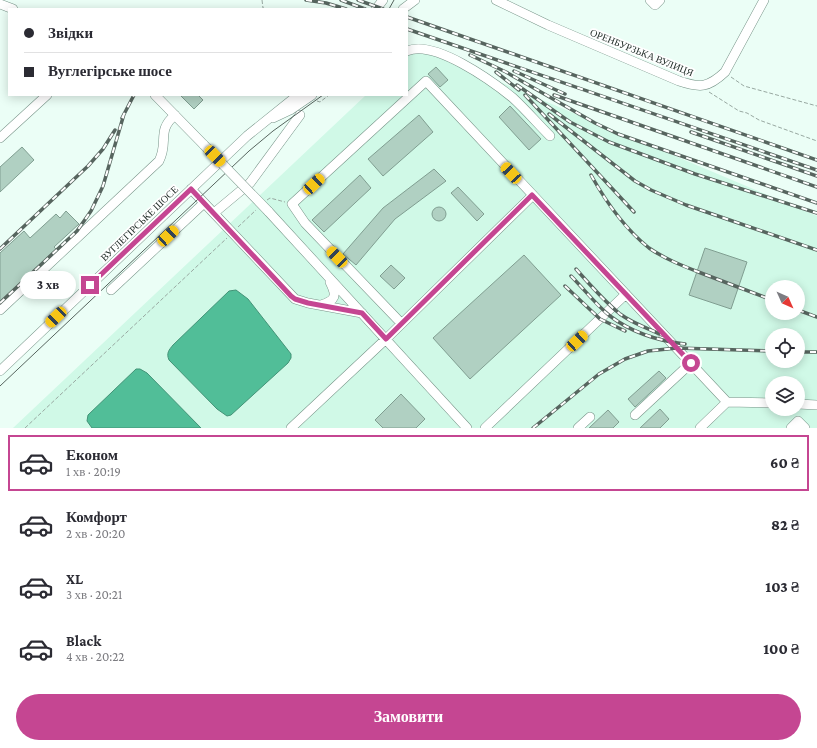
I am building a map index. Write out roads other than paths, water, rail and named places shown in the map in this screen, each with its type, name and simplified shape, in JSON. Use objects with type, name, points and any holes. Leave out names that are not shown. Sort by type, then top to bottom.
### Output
[{"type":"street","points":[[377,8],[383,0]]},
{"type":"street","points":[[404,8],[415,0]]},
{"type":"street","name":"ОРЕНБУРЗЬКА ВУЛИЦЯ","points":[[496,0],[548,25],[679,81],[700,86],[708,85],[725,72],[764,0]]},
{"type":"street","points":[[650,0],[655,5],[660,0]]},
{"type":"street","points":[[0,4],[10,8]]},
{"type":"street","points":[[408,51],[416,48],[424,48],[443,54],[465,65],[515,100],[550,136]]},
{"type":"street","points":[[401,323],[305,223],[292,204],[426,81],[727,402]]},
{"type":"street","points":[[0,138],[46,96]]},
{"type":"street","points":[[156,96],[264,207],[465,427]]},
{"type":"street","name":"ВУГЛЕГІРСЬКЕ ШОСЕ","points":[[0,371],[262,122],[297,96]]},
{"type":"street","points":[[262,122],[314,98]]},
{"type":"street","points":[[0,310],[159,161],[163,152],[165,125],[175,115]]},
{"type":"street","points":[[214,213],[250,183],[300,115]]},
{"type":"street","points":[[191,189],[291,296],[301,301],[362,313]]},
{"type":"street","points":[[291,428],[386,339],[532,195]]},
{"type":"street","points":[[111,290],[204,202]]},
{"type":"street","points":[[321,305],[329,303],[334,296],[334,289],[326,274]]},
{"type":"street","points":[[485,428],[626,294]]},
{"type":"street","points":[[635,415],[691,363]]},
{"type":"street","points":[[700,428],[727,402],[765,403]]},
{"type":"street","points":[[805,404],[817,405]]},
{"type":"street","points":[[578,428],[590,417]]},
{"type":"street","points":[[791,428],[798,421],[805,428]]},
{"type":"tram line","points":[[390,8],[394,0]]},
{"type":"tram line","points":[[0,386],[249,151],[273,131],[322,96]]},
{"type":"railway","points":[[306,0],[326,3],[343,8]]},
{"type":"railway","points":[[341,0],[362,8]]},
{"type":"railway","points":[[358,0],[380,8]]},
{"type":"railway","points":[[408,17],[817,160]]},
{"type":"railway","points":[[408,29],[817,170]]},
{"type":"railway","points":[[470,55],[506,72],[595,123],[618,134],[817,203]]},
{"type":"railway","points":[[514,71],[565,94]]},
{"type":"railway","points":[[496,72],[519,90]]},
{"type":"railway","points":[[517,85],[570,122],[609,142],[695,174],[817,213]]},
{"type":"railway","points":[[525,95],[634,212]]},
{"type":"railway","points":[[554,95],[817,187]]},
{"type":"railway","points":[[122,118],[133,96]]},
{"type":"railway","points":[[0,303],[77,231],[91,211],[103,186],[124,114]]},
{"type":"railway","points":[[549,114],[635,181],[651,190],[686,205],[817,250]]},
{"type":"railway","points":[[0,249],[88,166],[103,149],[115,130]]},
{"type":"railway","points":[[691,132],[817,176]]},
{"type":"railway","points":[[591,175],[616,214],[649,248],[661,256],[681,265],[765,297]]},
{"type":"railway","points":[[576,269],[620,314],[635,323],[662,335]]},
{"type":"railway","points":[[571,276],[600,307],[618,322],[655,338],[685,344]]},
{"type":"railway","points":[[565,286],[600,319],[625,331]]},
{"type":"railway","points":[[805,313],[817,317]]},
{"type":"railway","points":[[533,428],[599,374],[625,359],[648,351],[677,348],[765,351]]},
{"type":"railway","points":[[805,352],[817,352]]}]
